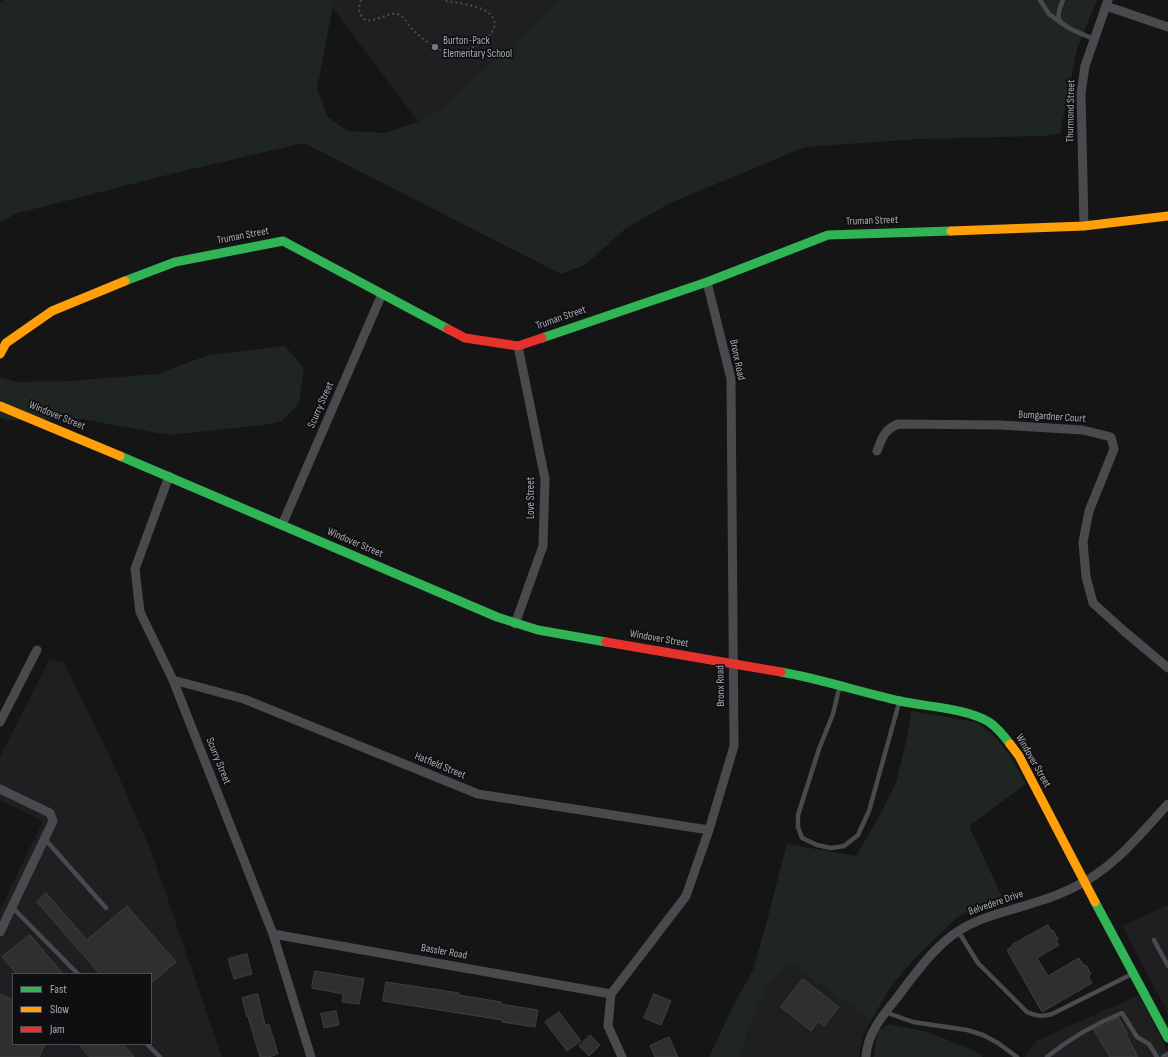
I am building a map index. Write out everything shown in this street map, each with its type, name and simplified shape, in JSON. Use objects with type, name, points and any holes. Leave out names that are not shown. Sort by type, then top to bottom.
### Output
[{"type":"street","points":[[1107,3],[1168,28]]},
{"type":"street","name":"Thurmond Street","points":[[1084,226],[1081,93],[1085,66],[1107,3]]},
{"type":"street","name":"Truman Street","points":[[0,354],[6,343],[52,311],[98,291],[175,262],[283,241],[465,338],[518,346],[707,282],[828,234],[1084,226],[1168,216]]},
{"type":"street","name":"Bronx Road","points":[[611,994],[686,896],[709,830],[734,746],[731,379],[707,282]]},
{"type":"street","name":"Scurry Street","points":[[282,525],[382,294]]},
{"type":"street","name":"Love Street","points":[[515,624],[543,546],[545,478],[518,346]]},
{"type":"street","name":"Windover Street","points":[[0,406],[169,476],[515,624],[538,630],[796,675],[900,701],[965,713],[978,717],[997,728],[1019,756],[1084,882],[1168,1038]]},
{"type":"street","name":"Bumgardner Court","points":[[877,451],[884,434],[892,426],[898,424],[1000,425],[1075,430],[1110,437],[1114,450],[1089,511],[1083,542],[1086,577],[1093,603],[1168,668]]},
{"type":"street","name":"Scurry Street","points":[[169,476],[135,569],[140,612],[173,680],[274,934],[311,1057]]},
{"type":"street","points":[[0,722],[37,650]]},
{"type":"street","name":"Hatfield Street","points":[[173,680],[244,699],[478,794],[709,830]]},
{"type":"street","points":[[0,789],[50,813],[53,821],[0,932]]},
{"type":"street","name":"Belvedere Drive","points":[[866,1057],[866,1050],[872,1033],[885,1012],[942,944],[958,931],[978,921],[1046,899],[1084,882],[1116,859],[1129,847],[1168,804]]},
{"type":"street","name":"Bassler Road","points":[[274,934],[611,994]]},
{"type":"street","points":[[611,994],[608,1026],[622,1057]]},
{"type":"lane","points":[[1040,0],[1049,14],[1062,24],[1094,38]]},
{"type":"lane","points":[[1062,24],[1059,19],[1059,12],[1063,0]]},
{"type":"lane","points":[[840,685],[833,714],[819,749],[798,815],[798,827],[802,838],[816,845],[831,848],[844,846],[858,835],[869,811],[900,701]]},
{"type":"lane","points":[[44,838],[106,908]]},
{"type":"lane","points":[[12,907],[77,973]]},
{"type":"lane","points":[[958,931],[978,963],[1027,1012],[1036,1016],[1043,1017],[1052,1014],[1134,973]]},
{"type":"lane","points":[[1154,940],[1168,966]]},
{"type":"lane","points":[[885,1012],[914,1022],[978,1033],[998,1043],[1017,1057]]},
{"type":"lane","points":[[1047,1057],[1062,1045],[1106,1020],[1122,1013],[1137,1037],[1149,1044],[1157,1057]]},
{"type":"lane","points":[[148,1045],[160,1057]]},
{"type":"lane","points":[[1163,1057],[1168,1054]]},
{"type":"path","points":[[361,0],[359,8],[360,14],[363,17],[373,20],[392,14],[397,14],[403,17],[413,30],[448,53],[454,54],[465,51],[484,41],[490,34],[494,21],[491,15],[485,10],[442,0]]},
{"type":"shaded area","points":[[3,0],[334,0],[317,89],[328,117],[348,131],[385,133],[418,122],[440,108],[560,0],[1097,0],[1077,49],[1060,134],[1042,136],[919,139],[805,147],[668,204],[625,229],[585,265],[561,274],[304,143],[179,172],[18,213],[0,222],[0,2]]},
{"type":"shaded area","name":"Burton-Pack Elementary School","points":[[334,0],[560,0],[465,87],[440,108],[418,122],[332,7]]},
{"type":"shaded area","points":[[285,346],[304,368],[299,403],[282,421],[264,425],[169,435],[82,419],[7,420],[0,418],[0,378],[18,382],[69,381],[157,374],[209,355]]},
{"type":"shaded area","points":[[49,660],[64,662],[115,768],[151,851],[222,1057],[0,1057],[0,910],[43,821],[0,800],[0,757]]},
{"type":"shaded area","points":[[911,711],[978,723],[993,735],[1010,755],[1026,784],[969,826],[1006,905],[976,909],[958,917],[913,960],[888,991],[871,1021],[790,963],[769,983],[750,1025],[740,1057],[709,1057],[734,1004],[753,970],[787,844],[856,856],[880,815],[896,783],[908,733]]},
{"type":"shaded area","points":[[1168,905],[1168,1013],[1122,926]]},
{"type":"shaded area","points":[[790,963],[871,1021],[863,1035],[859,1057],[740,1057],[750,1025],[769,983]]},
{"type":"shaded area","points":[[1139,995],[1168,1052],[1168,1057],[1024,1057],[1038,1040]]},
{"type":"shaded area","points":[[889,1024],[928,1032],[975,1051],[983,1057],[873,1057],[878,1031]]},
{"type":"building","points":[[46,893],[87,940],[127,906],[176,962],[152,982],[152,973],[99,973],[37,902]]},
{"type":"building","points":[[1048,925],[1058,939],[1056,940],[1059,945],[1037,958],[1048,976],[1079,958],[1084,966],[1086,965],[1091,974],[1088,976],[1092,983],[1042,1012],[1007,950],[1013,946],[1012,945]]},
{"type":"building","points":[[30,935],[62,973],[16,973],[2,957]]},
{"type":"building","points":[[247,954],[252,974],[234,979],[228,959]]},
{"type":"building","points":[[315,971],[364,979],[359,1004],[342,1002],[343,994],[312,988]]},
{"type":"building","points":[[803,979],[839,1007],[824,1026],[818,1021],[811,1031],[781,1007]]},
{"type":"building","points":[[386,982],[459,993],[459,995],[501,1002],[500,1004],[538,1010],[535,1027],[502,1022],[502,1020],[383,1001]]},
{"type":"building","points":[[0,994],[12,1000],[12,1045],[45,1045],[39,1057],[0,1057]]},
{"type":"building","points":[[258,994],[265,1025],[269,1024],[278,1054],[269,1057],[260,1057],[242,998]]},
{"type":"building","points":[[654,994],[671,1001],[661,1025],[644,1018]]},
{"type":"building","points":[[336,1011],[339,1025],[324,1028],[321,1014]]},
{"type":"building","points":[[559,1012],[581,1041],[567,1051],[545,1022]]},
{"type":"building","points":[[1119,1018],[1138,1057],[1110,1057],[1094,1030]]},
{"type":"building","points":[[590,1035],[600,1045],[589,1056],[579,1046]]},
{"type":"building","points":[[669,1037],[678,1057],[655,1057],[650,1046]]},
{"type":"building","points":[[80,1045],[124,1045],[134,1057],[90,1057]]},
{"type":"traffic: fast","points":[[542,338],[707,282],[828,235],[951,231]]},
{"type":"traffic: fast","points":[[125,281],[175,262],[283,241],[448,329]]},
{"type":"traffic: fast","points":[[120,456],[497,617],[538,630],[606,642]]},
{"type":"traffic: fast","points":[[781,672],[811,678],[900,701],[946,708],[980,717],[992,724],[1001,732],[1010,744]]},
{"type":"traffic: fast","points":[[1095,902],[1168,1038]]},
{"type":"traffic: slow","points":[[951,231],[1084,226],[1168,216]]},
{"type":"traffic: slow","points":[[0,354],[6,343],[52,311],[125,281]]},
{"type":"traffic: slow","points":[[0,406],[120,456]]},
{"type":"traffic: slow","points":[[1010,744],[1019,756],[1095,902]]},
{"type":"traffic: jam","points":[[448,329],[465,338],[518,346],[542,338]]},
{"type":"traffic: jam","points":[[606,642],[781,672]]},
{"type":"place","name":"Burton-Pack Elementary School","points":[[435,47]]}]
